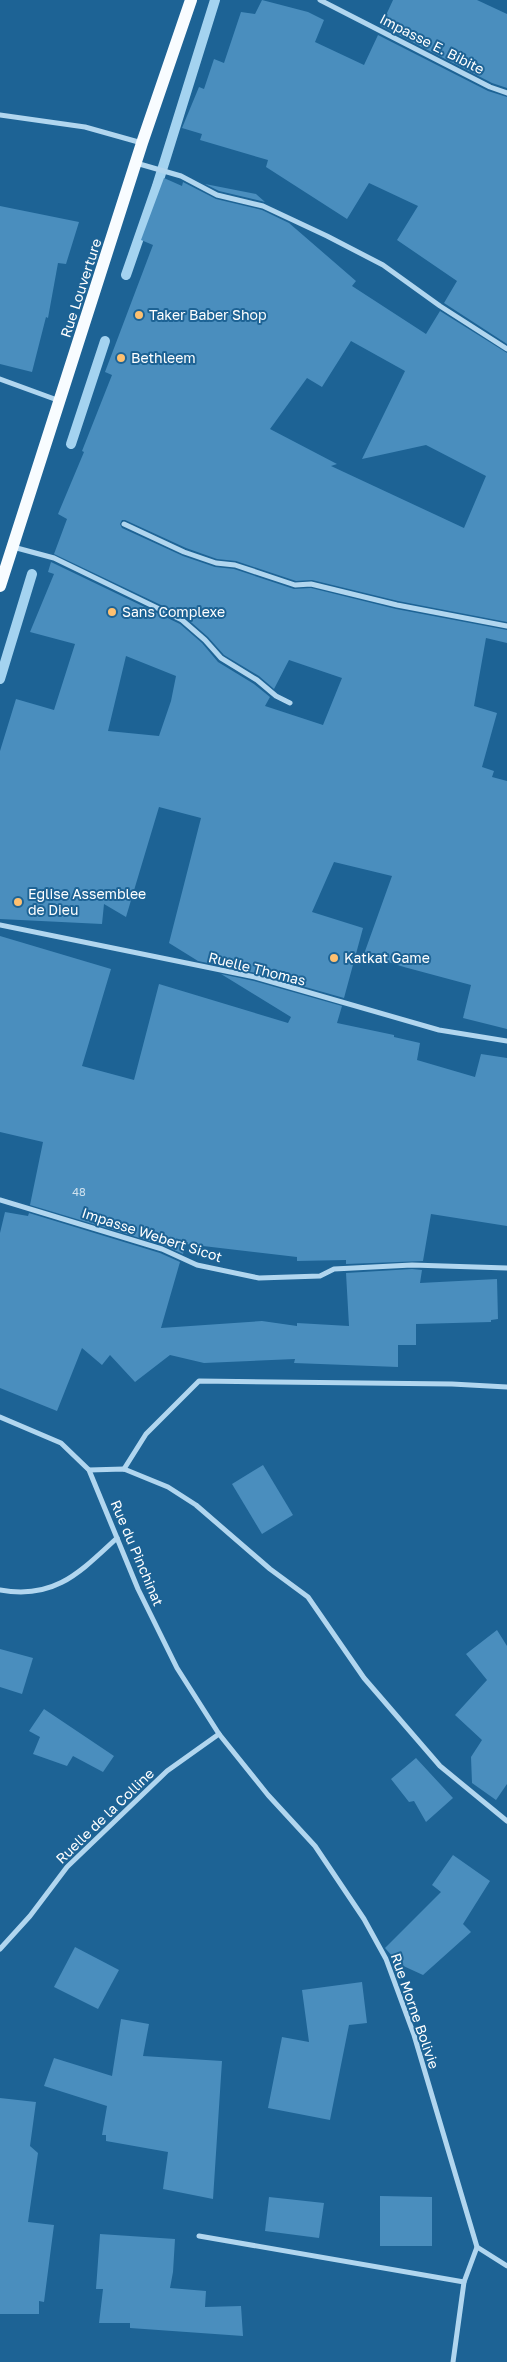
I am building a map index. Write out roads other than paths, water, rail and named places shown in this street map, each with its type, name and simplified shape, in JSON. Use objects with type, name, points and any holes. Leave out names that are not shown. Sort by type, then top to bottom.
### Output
[{"type":"main road","name":"Rue Louverture","points":[[0,586],[61,401],[142,143],[191,0]]},
{"type":"street","name":"Impasse E. Bibite","points":[[320,0],[490,87],[507,93]]},
{"type":"street","points":[[0,115],[85,127],[142,143]]},
{"type":"street","points":[[136,163],[182,176],[217,195],[262,206],[383,265],[440,306],[507,349]]},
{"type":"street","points":[[0,379],[61,401]]},
{"type":"street","points":[[124,524],[184,552],[216,562],[235,565],[296,585],[311,584],[397,605],[507,626]]},
{"type":"street","points":[[12,547],[54,558],[182,620],[205,640],[221,658],[258,680],[276,696],[290,704]]},
{"type":"street","name":"Ruelle Thomas","points":[[0,925],[255,977],[439,1030],[507,1041]]},
{"type":"street","name":"Impasse Webert Sicot","points":[[0,1200],[162,1249],[197,1265],[259,1278],[320,1276],[334,1268],[412,1265],[507,1268]]},
{"type":"street","points":[[124,1469],[146,1434],[199,1381],[452,1384],[507,1387]]},
{"type":"street","name":"Rue du Pinchinat","points":[[0,1417],[61,1443],[89,1470],[138,1589],[177,1668],[219,1734]]},
{"type":"street","points":[[89,1470],[124,1469],[168,1486],[196,1505],[270,1569],[308,1597],[364,1678],[440,1766],[507,1821]]},
{"type":"street","points":[[0,1590],[19,1594],[52,1589],[83,1570],[118,1538]]},
{"type":"street","name":"Ruelle de la Colline","points":[[0,1949],[30,1916],[74,1860],[167,1771],[219,1734]]},
{"type":"street","name":"Rue Morne Bolivie","points":[[219,1734],[268,1795],[315,1846],[364,1919],[386,1959],[414,2035],[477,2248]]},
{"type":"street","points":[[199,2236],[464,2282]]},
{"type":"street","points":[[453,2362],[464,2282],[477,2248],[507,2266]]},
{"type":"waterway","points":[[126,275],[157,186],[215,0]]},
{"type":"waterway","points":[[71,444],[105,341]]},
{"type":"waterway","points":[[0,679],[32,574]]},
{"type":"place","name":"Taker Baber Shop","points":[[139,315]]},
{"type":"place","name":"Bethleem","points":[[121,358]]},
{"type":"place","name":"Sans Complexe","points":[[112,612]]},
{"type":"place","name":"Eglise Assemblee de Dieu","points":[[18,902]]},
{"type":"place","name":"Katkat Game","points":[[334,958]]}]
